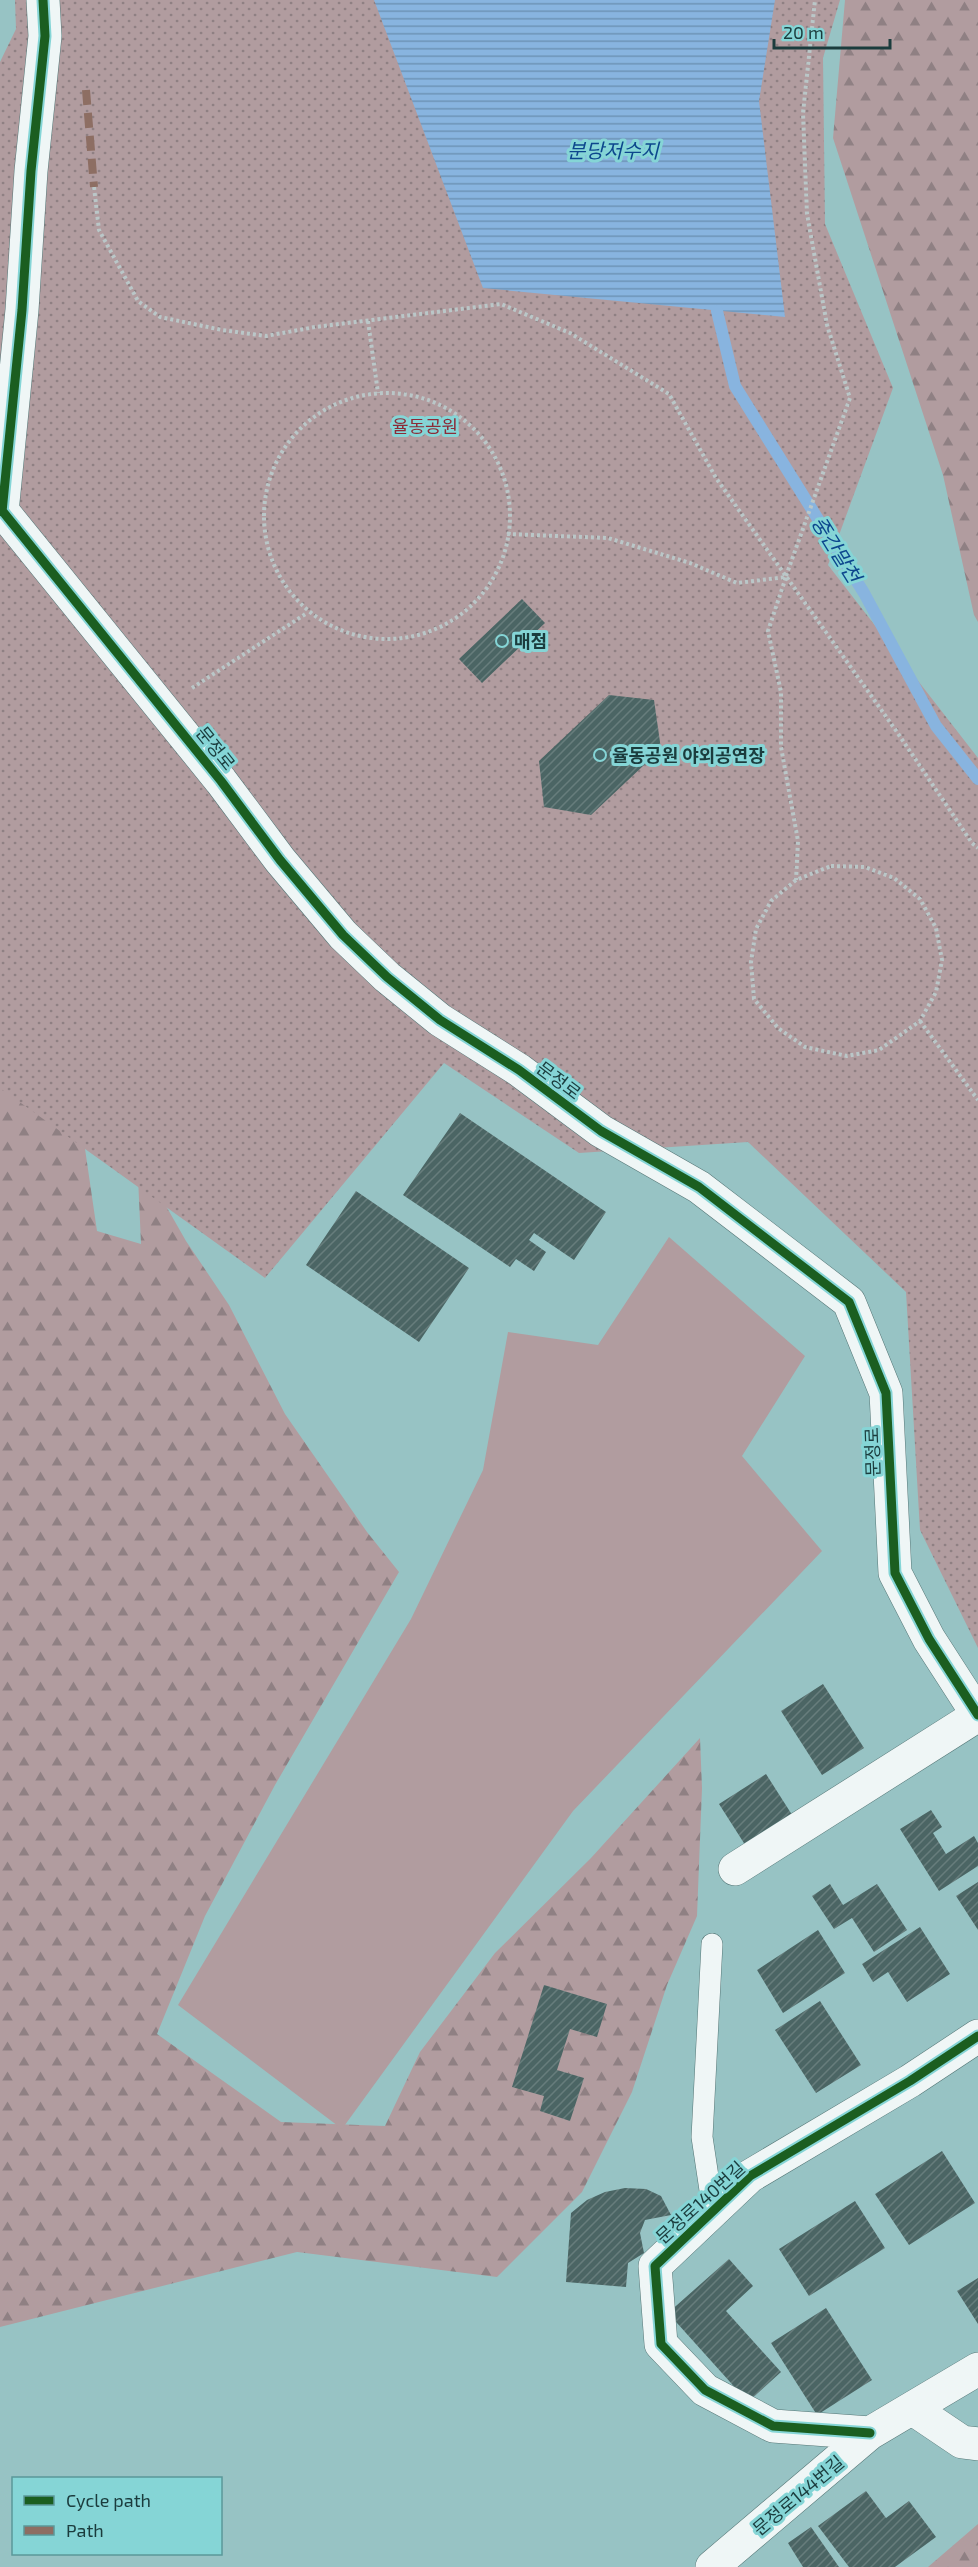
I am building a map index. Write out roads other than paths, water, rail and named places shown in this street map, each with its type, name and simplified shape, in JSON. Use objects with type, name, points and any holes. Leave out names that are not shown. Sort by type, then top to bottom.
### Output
[{"type":"street","points":[[1,510],[22,310],[31,171],[45,36],[44,0]]},
{"type":"street","name":"문정로","points":[[1,510],[162,708],[280,860],[343,935],[387,977],[440,1020],[519,1070],[601,1131],[699,1187],[849,1302],[886,1392],[895,1573],[929,1639],[978,1715]]},
{"type":"street","points":[[735,1869],[978,1715]]},
{"type":"street","name":"문정로140번길","points":[[870,2433],[773,2426],[705,2391],[661,2344],[655,2266],[750,2176],[909,2081],[978,2036]]},
{"type":"street","name":"문정로144번길","points":[[712,2567],[870,2433],[978,2369]]},
{"type":"street","points":[[913,2409],[962,2442],[978,2444]]},
{"type":"lane","points":[[712,1944],[702,2137],[713,2210]]},
{"type":"water","name":"분당저수지","points":[[374,0],[775,0],[759,101],[785,317],[483,288]]},
{"type":"waterway","name":"중간말천","points":[[717,311],[735,386],[864,593],[936,726],[978,779]]},
{"type":"place","name":"매점","points":[[502,641]]},
{"type":"place","name":"율동공원 야외공연장","points":[[600,755]]},
{"type":"park label","name":"율동공원","points":[[425,426]]}]
